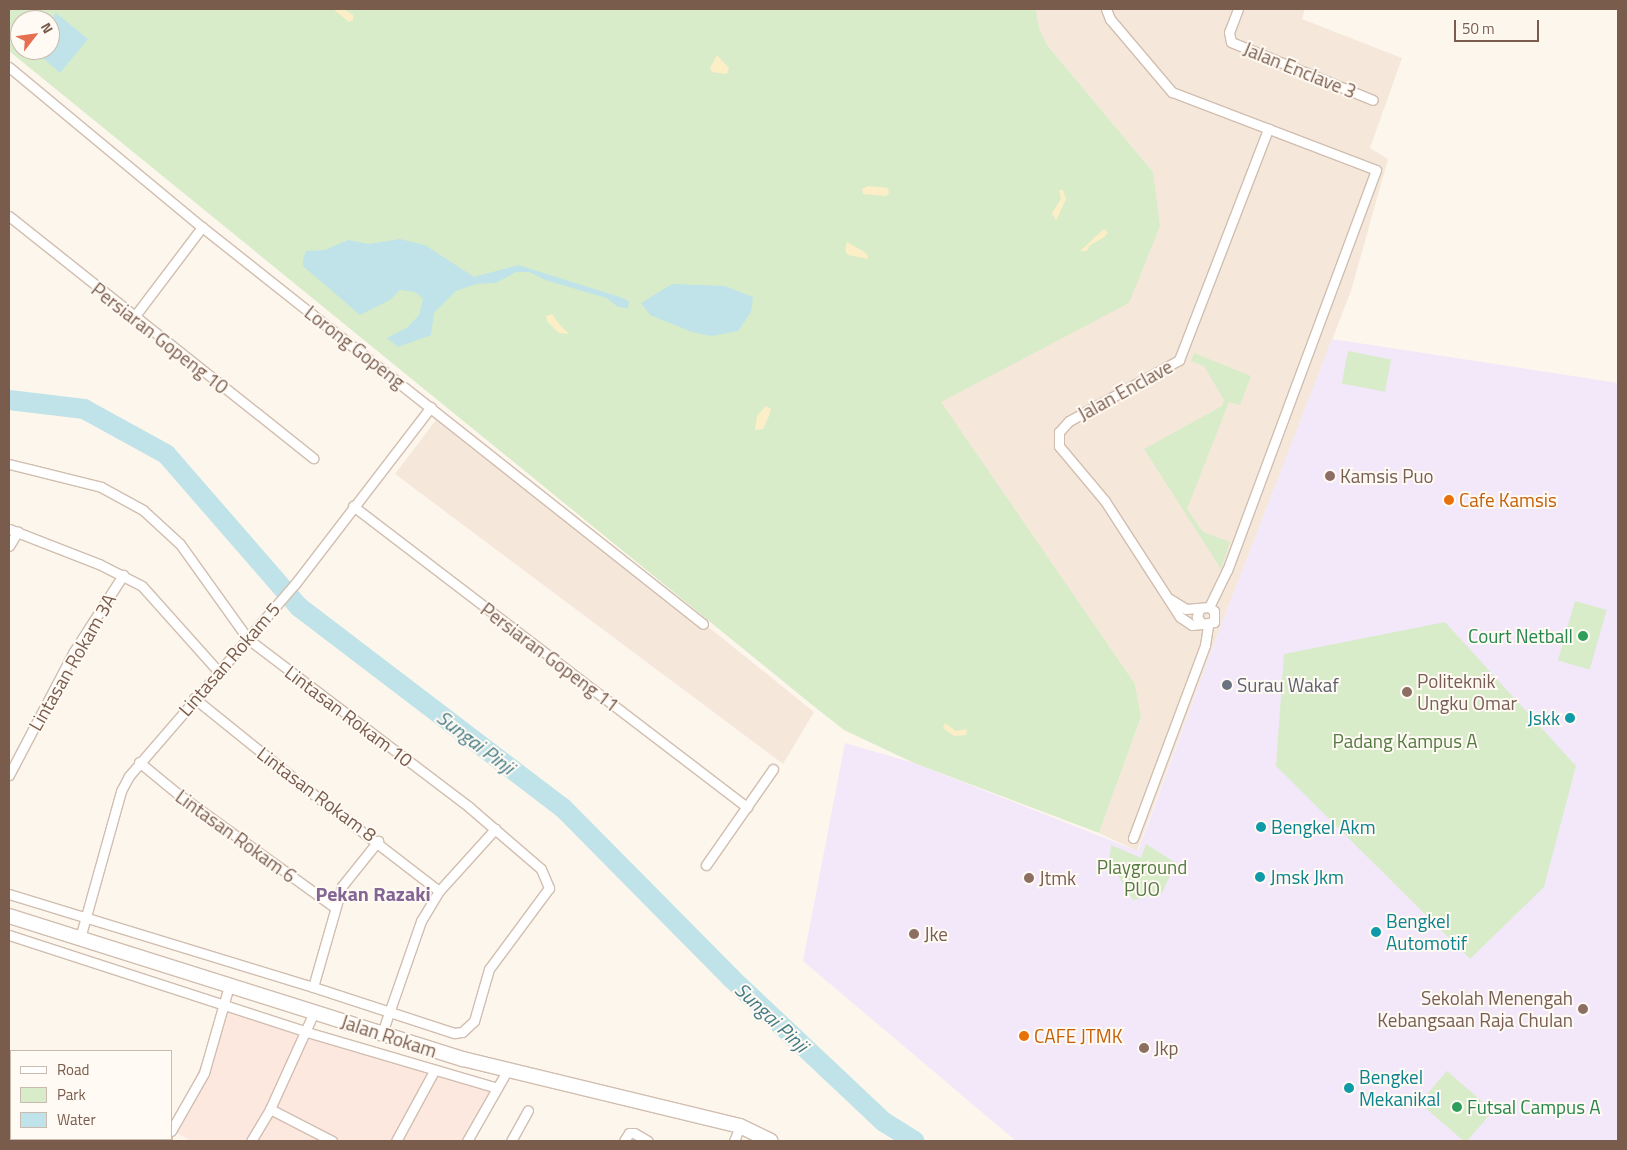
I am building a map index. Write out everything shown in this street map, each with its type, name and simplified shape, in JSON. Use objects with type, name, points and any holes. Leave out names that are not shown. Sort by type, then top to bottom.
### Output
[{"type":"main road","name":"Jalan Rokam","points":[[9,916],[507,1071],[740,1126],[771,1141]]},
{"type":"street","points":[[1106,9],[1110,19],[1172,92],[1376,170],[1227,570],[1209,607],[1199,610],[1197,617],[1205,625],[1205,645],[1133,838]]},
{"type":"street","name":"Jalan Enclave 3","points":[[1238,9],[1229,32],[1231,42],[1373,100]]},
{"type":"street","name":"Lorong Gopeng","points":[[9,67],[202,227],[703,624]]},
{"type":"street","name":"Jalan Enclave","points":[[1205,625],[1185,622],[1105,501],[1059,446],[1059,432],[1069,421],[1179,360],[1268,129]]},
{"type":"street","name":"Persiaran Gopeng 10","points":[[9,216],[313,458]]},
{"type":"street","points":[[134,317],[202,227]]},
{"type":"street","name":"Lintasan Rokam 5","points":[[80,938],[121,791],[139,762],[296,584],[353,506],[431,407]]},
{"type":"street","name":"Lintasan Rokam 10","points":[[9,464],[101,487],[143,510],[180,544],[248,639],[496,829],[541,869],[549,888],[489,969],[474,1021],[462,1032]]},
{"type":"street","name":"Persiaran Gopeng 11","points":[[353,506],[747,807]]},
{"type":"street","points":[[9,529],[18,531],[122,575],[154,597],[218,671]]},
{"type":"street","points":[[9,546],[18,531]]},
{"type":"street","name":"Lintasan Rokam 3A","points":[[9,776],[73,654],[122,575]]},
{"type":"street","name":"Jalan Enclave","points":[[1168,598],[1186,609],[1199,610]]},
{"type":"street","points":[[1205,625],[1216,618],[1214,611],[1209,607]]},
{"type":"street","name":"Lintasan Rokam 8","points":[[194,698],[313,794],[378,841],[439,891]]},
{"type":"street","name":"Lintasan Rokam 6","points":[[139,762],[178,794],[334,907]]},
{"type":"street","points":[[706,865],[773,769]]},
{"type":"street","points":[[382,1033],[410,947],[439,891],[496,829]]},
{"type":"street","points":[[313,987],[334,907],[342,886],[378,841]]},
{"type":"street","name":"Jalan Rokam","points":[[9,894],[313,987],[446,1032],[462,1032]]},
{"type":"street","name":"Jalan Rokam","points":[[9,935],[307,1032],[434,1071],[497,1088]]},
{"type":"street","points":[[172,1129],[204,1073],[226,1005],[229,986]]},
{"type":"street","points":[[251,1141],[270,1109],[307,1032],[314,1012]]},
{"type":"street","points":[[396,1141],[434,1071]]},
{"type":"street","points":[[468,1141],[507,1071]]},
{"type":"street","points":[[270,1109],[332,1141]]},
{"type":"street","points":[[512,1141],[528,1110]]},
{"type":"street","points":[[734,1141],[740,1126]]},
{"type":"street","points":[[624,1141],[629,1133],[634,1133],[648,1141]]},
{"type":"shaded area","points":[[1036,9],[1305,9],[1302,19],[1402,58],[1370,148],[1388,159],[1351,291],[1215,641],[1137,851],[1099,833],[1141,717],[1135,684],[940,402],[1002,368],[1153,172],[1047,45],[1039,28]]},
{"type":"shaded area","name":"Politeknik Ungku Omar","points":[[1332,339],[1618,383],[1618,1141],[1016,1141],[803,961],[845,743],[914,763],[1138,851],[1215,641]]},
{"type":"shaded area","points":[[442,412],[814,712],[783,764],[395,474]]},
{"type":"shaded area","points":[[226,1004],[497,1088],[468,1141],[191,1141],[173,1131]]},
{"type":"green space","points":[[9,9],[1036,9],[1039,28],[1047,45],[1153,172],[1160,226],[1129,303],[941,402],[1135,684],[1141,717],[1099,833],[914,763],[844,730],[20,60],[60,60],[60,10],[10,10],[10,52]]},
{"type":"green space","points":[[1348,351],[1391,359],[1385,392],[1342,383]]},
{"type":"green space","points":[[1194,353],[1251,376],[1240,405],[1229,402],[1187,509],[1203,532],[1230,542],[1221,569],[1144,449],[1222,406],[1224,400],[1204,366],[1191,361]]},
{"type":"green space","name":"Court Netball","points":[[1575,601],[1607,610],[1590,670],[1558,661]]},
{"type":"green space","name":"Padang Kampus A","points":[[1445,622],[1576,766],[1544,887],[1470,959],[1276,766],[1284,654]]},
{"type":"green space","name":"Playground PUO","points":[[1146,844],[1176,863],[1162,893],[1133,900],[1109,861],[1111,845],[1141,858]]},
{"type":"green space","name":"Futsal Campus A","points":[[1447,1071],[1493,1111],[1467,1141],[1464,1141],[1419,1103]]},
{"type":"sand","points":[[333,9],[344,9],[353,15],[353,20],[349,22]]},
{"type":"sand","points":[[717,55],[729,68],[727,74],[712,72],[710,68]]},
{"type":"sand","points":[[868,186],[888,188],[889,193],[886,196],[863,194],[862,189]]},
{"type":"sand","points":[[1059,190],[1063,190],[1066,199],[1056,221],[1052,213],[1061,199]]},
{"type":"sand","points":[[1104,229],[1108,233],[1104,237],[1089,246],[1087,251],[1080,251]]},
{"type":"sand","points":[[847,242],[866,253],[868,259],[848,255],[845,251]]},
{"type":"sand","points":[[552,314],[569,334],[559,333],[547,321],[546,316]]},
{"type":"sand","points":[[766,406],[771,409],[769,416],[763,429],[755,430],[757,416]]},
{"type":"sand","points":[[945,723],[956,731],[967,729],[966,735],[954,736],[943,728]]},
{"type":"water","points":[[60,16],[88,39],[60,73],[45,60],[60,60]]},
{"type":"water","points":[[400,239],[425,245],[474,277],[518,265],[620,297],[629,301],[628,308],[618,307],[606,298],[545,280],[529,272],[516,272],[496,283],[476,284],[456,291],[434,313],[431,335],[398,347],[387,338],[408,327],[419,315],[423,299],[415,292],[400,290],[390,300],[360,315],[303,266],[303,259],[306,251],[325,250],[348,240],[369,244]]},
{"type":"water","points":[[672,284],[725,286],[753,297],[751,312],[738,331],[712,336],[692,332],[650,315],[641,303]]},
{"type":"waterway","name":"Sungai Pinji","points":[[9,400],[84,409],[166,454],[299,607],[562,807],[731,978],[884,1122],[914,1141]]},
{"type":"place","name":"Kamsis Puo","points":[[1330,476]]},
{"type":"place","name":"Cafe Kamsis","points":[[1449,500]]},
{"type":"place","name":"Court Netball","points":[[1583,636]]},
{"type":"place","name":"Surau Wakaf","points":[[1227,685]]},
{"type":"place","name":"Politeknik Ungku Omar","points":[[1407,692]]},
{"type":"place","name":"Jskk","points":[[1570,718]]},
{"type":"place","name":"Bengkel Akm","points":[[1261,827]]},
{"type":"place","name":"Jmsk Jkm","points":[[1260,877]]},
{"type":"place","name":"Jtmk","points":[[1029,878]]},
{"type":"place","name":"Bengkel Automotif","points":[[1376,932]]},
{"type":"place","name":"Jke","points":[[914,934]]},
{"type":"place","name":"Sekolah Menengah Kebangsaan Raja Chulan","points":[[1583,1009]]},
{"type":"place","name":"CAFE JTMK","points":[[1024,1036]]},
{"type":"place","name":"Jkp","points":[[1144,1048]]},
{"type":"place","name":"Bengkel Mekanikal","points":[[1349,1088]]},
{"type":"place","name":"Futsal Campus A","points":[[1457,1107]]},
{"type":"district","name":"Pekan Razaki","points":[[373,893]]}]
